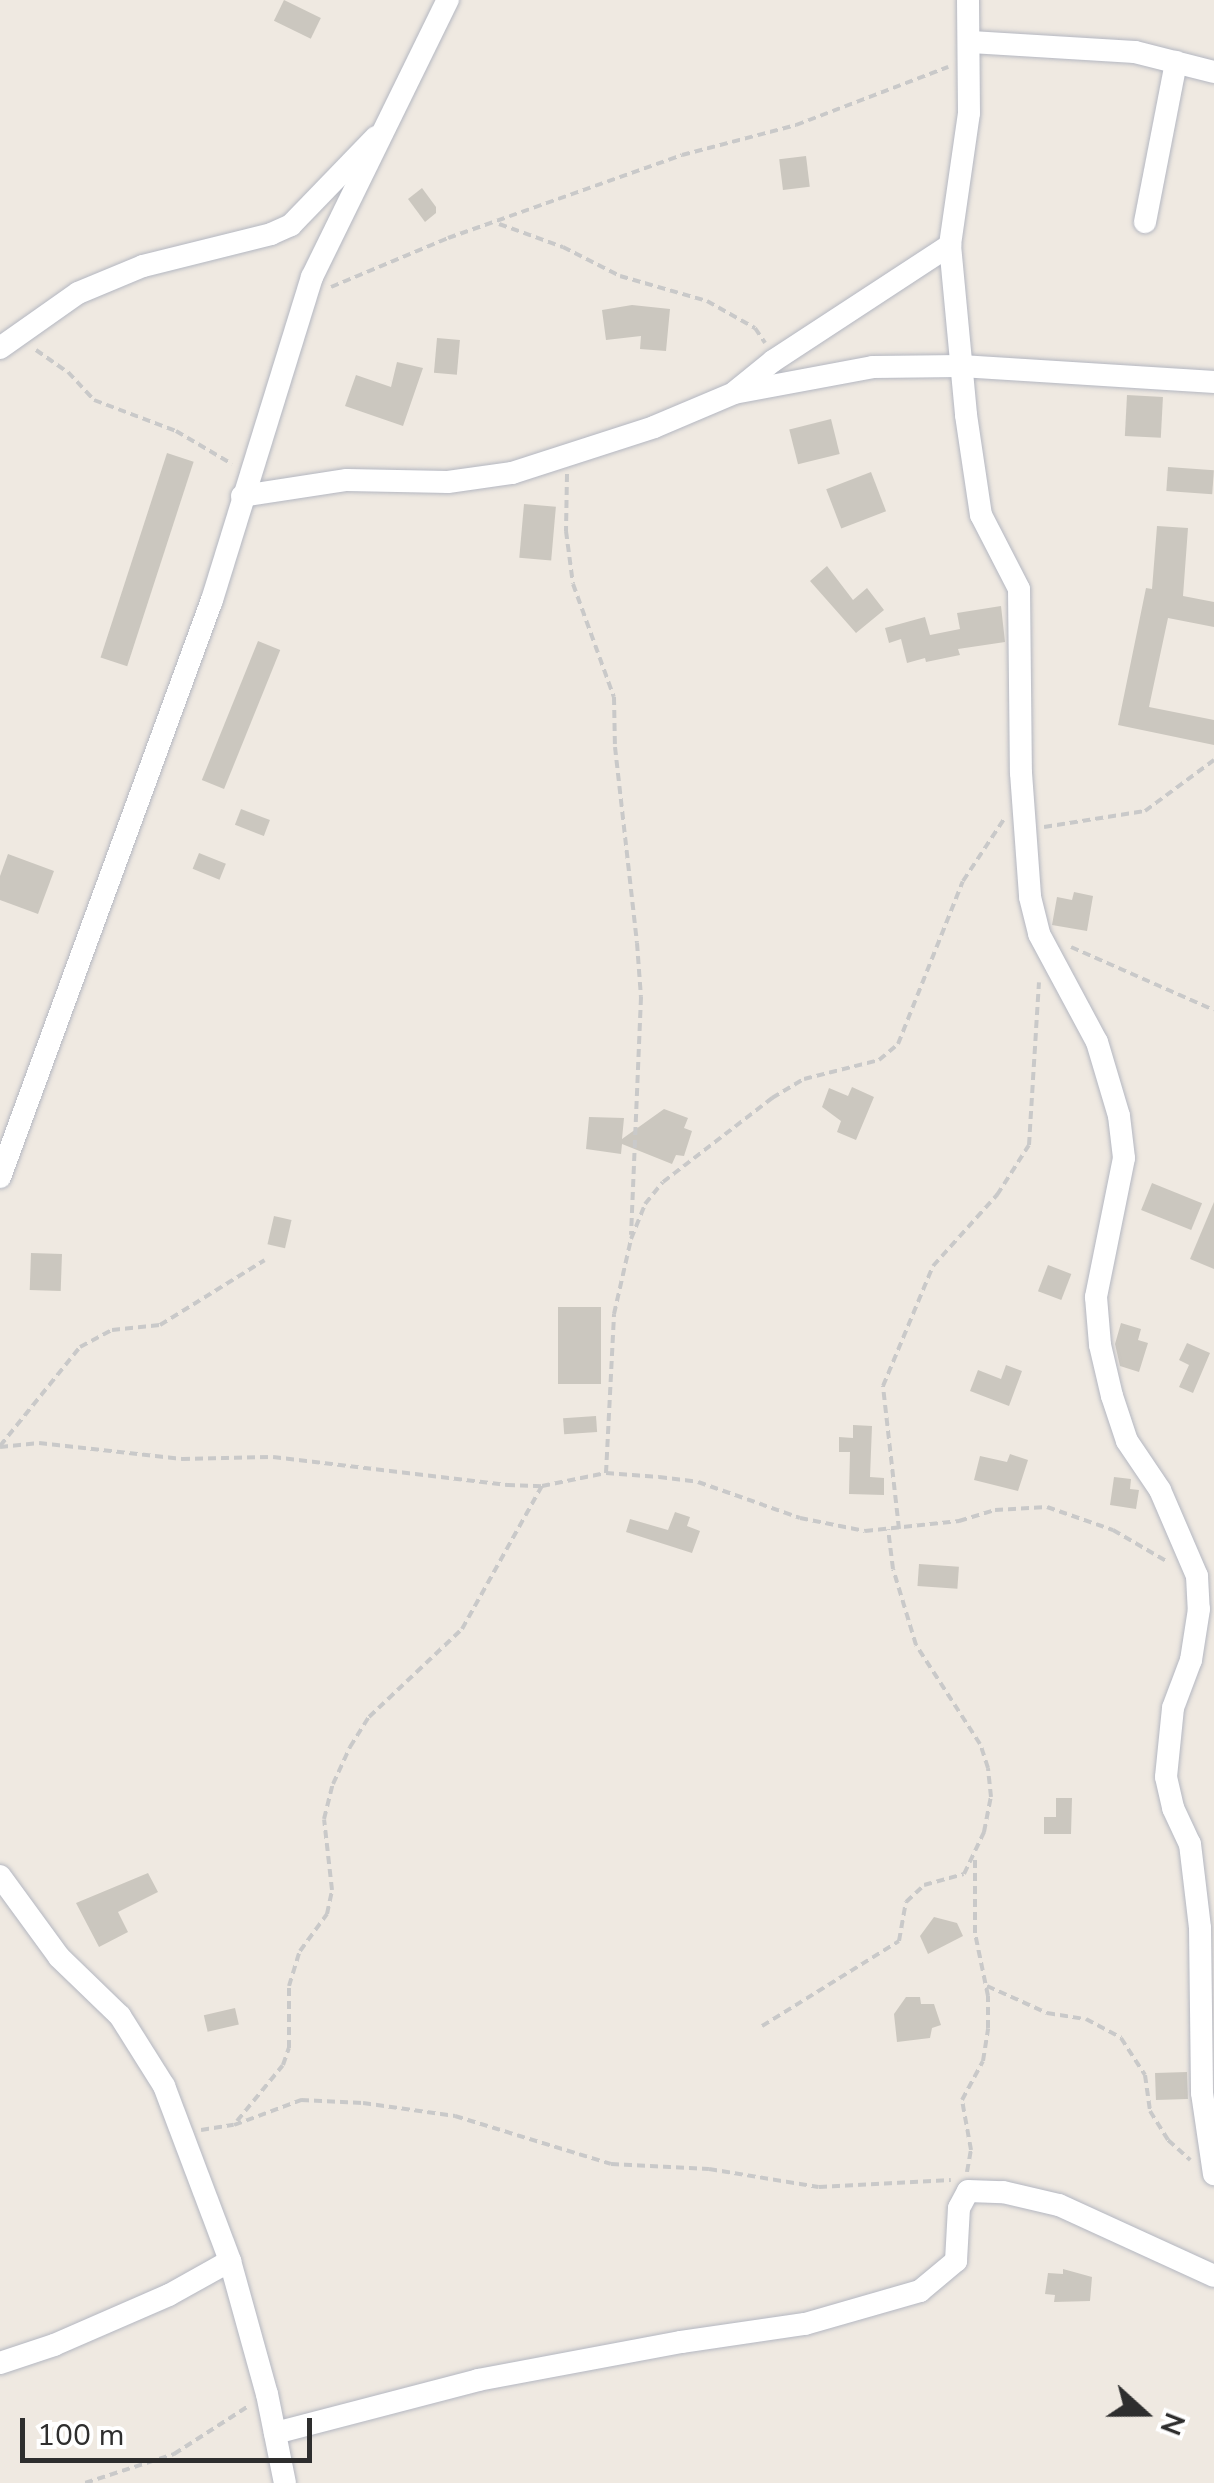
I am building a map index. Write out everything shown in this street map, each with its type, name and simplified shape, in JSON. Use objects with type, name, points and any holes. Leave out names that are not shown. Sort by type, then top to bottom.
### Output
[{"type":"street","points":[[0,1177],[212,600],[305,298],[448,0]]},
{"type":"street","points":[[968,0],[969,113],[950,245],[981,515],[1019,589],[1030,897],[1039,934],[1097,1042],[1119,1116],[1124,1158],[1096,1297],[1100,1345],[1112,1396],[1128,1441],[1160,1490],[1197,1576],[1199,1609],[1190,1660],[1169,1726],[1166,1777],[1173,1808],[1190,1844],[1200,1928],[1202,2092],[1214,2174]]},
{"type":"street","points":[[971,50],[1097,48],[1214,72]]},
{"type":"street","points":[[1146,222],[1176,62]]},
{"type":"street","points":[[0,348],[78,294],[144,266],[290,225],[392,120]]},
{"type":"street","points":[[734,393],[773,361],[950,245]]},
{"type":"street","points":[[246,485],[484,479],[654,427],[734,393],[872,366],[961,366],[1214,382]]},
{"type":"street","points":[[0,1876],[59,1957],[120,2016],[164,2086],[230,2261],[285,2483]]},
{"type":"street","points":[[275,2433],[478,2380],[680,2342],[805,2324],[920,2291],[956,2261],[960,2208],[968,2191],[1003,2192],[1059,2205],[1214,2276]]},
{"type":"street","points":[[0,2362],[169,2296],[230,2261]]},
{"type":"path","points":[[305,298],[496,222],[682,155],[796,125],[971,50]]},
{"type":"path","points":[[496,222],[563,247],[620,276],[707,302],[736,315],[764,338],[773,361]]},
{"type":"path","points":[[18,333],[94,400],[176,431],[246,485]]},
{"type":"path","points":[[567,454],[566,531],[572,584],[614,697],[614,747],[642,996],[631,1239]]},
{"type":"path","points":[[1025,830],[1145,811],[1214,760]]},
{"type":"path","points":[[606,1473],[614,1314],[631,1239],[645,1204],[663,1182],[772,1098],[804,1079],[879,1060],[898,1044],[963,881],[1010,810]]},
{"type":"path","points":[[1039,934],[1214,1010]]},
{"type":"path","points":[[899,1529],[883,1386],[934,1266],[997,1195],[1029,1145],[1040,979]]},
{"type":"path","points":[[0,1447],[80,1347],[112,1330],[160,1325],[265,1260]]},
{"type":"path","points":[[0,1447],[56,1444],[182,1459],[273,1458],[542,1486],[606,1473],[698,1482],[835,1528],[899,1529],[960,1521],[994,1510],[1047,1508],[1113,1530],[1197,1576]]},
{"type":"path","points":[[234,2125],[283,2065],[289,2048],[288,1986],[300,1951],[327,1914],[332,1890],[324,1819],[333,1784],[350,1747],[369,1717],[462,1629],[542,1486]]},
{"type":"path","points":[[184,2133],[234,2125],[300,2100],[363,2103],[455,2116],[611,2164],[709,2170],[819,2187],[956,2180],[969,2166],[962,2100],[982,2061],[988,2028],[986,1986],[975,1934],[975,1855],[990,1797],[988,1768],[980,1744],[916,1645],[893,1569],[888,1530]]},
{"type":"path","points":[[762,2026],[898,1941],[902,1912],[914,1894],[924,1885],[964,1874],[975,1855]]},
{"type":"path","points":[[986,1986],[1047,2013],[1086,2018],[1121,2038],[1145,2074],[1150,2111],[1168,2140],[1192,2162]]},
{"type":"path","points":[[86,2483],[174,2454],[266,2394]]},
{"type":"building","points":[[284,0],[321,18],[311,39],[274,21]]},
{"type":"building","points":[[806,156],[810,187],[783,190],[779,159]]},
{"type":"building","points":[[422,188],[436,207],[436,213],[425,222],[408,199]]},
{"type":"building","points":[[632,305],[670,309],[666,351],[640,349],[641,336],[606,340],[602,310]]},
{"type":"building","points":[[437,338],[460,340],[457,375],[434,373]]},
{"type":"building","points":[[397,362],[423,368],[403,426],[345,406],[356,375],[391,387]]},
{"type":"building","points":[[1127,395],[1163,397],[1161,438],[1125,436]]},
{"type":"building","points":[[831,419],[840,454],[798,464],[789,429]]},
{"type":"building","points":[[167,453],[194,462],[127,666],[101,657]]},
{"type":"building","points":[[1168,467],[1214,470],[1212,494],[1166,491]]},
{"type":"building","points":[[871,472],[886,511],[841,528],[826,489]]},
{"type":"building","points":[[524,504],[556,507],[551,561],[519,558]]},
{"type":"building","points":[[1157,526],[1188,528],[1183,596],[1214,602],[1214,627],[1168,618],[1149,707],[1214,720],[1214,745],[1118,725],[1146,588],[1152,589]]},
{"type":"building","points":[[827,566],[853,600],[867,588],[884,610],[856,633],[810,581]]},
{"type":"building","points":[[1001,606],[1005,642],[958,649],[960,655],[926,662],[925,658],[907,663],[901,639],[889,643],[885,628],[925,617],[930,635],[960,629],[957,613]]},
{"type":"building","points":[[258,641],[280,650],[224,789],[202,780]]},
{"type":"building","points":[[241,809],[270,820],[264,836],[235,825]]},
{"type":"building","points":[[199,853],[226,864],[220,880],[193,869]]},
{"type":"building","points":[[8,854],[54,871],[38,914],[0,900],[0,876]]},
{"type":"building","points":[[1074,892],[1093,896],[1087,931],[1052,925],[1057,897],[1072,900]]},
{"type":"building","points":[[852,1087],[874,1097],[856,1140],[837,1132],[841,1121],[822,1107],[829,1088],[848,1096]]},
{"type":"building","points":[[664,1109],[688,1118],[684,1128],[692,1131],[684,1156],[676,1155],[672,1164],[622,1144],[621,1154],[586,1149],[589,1117],[624,1118],[622,1139]]},
{"type":"building","points":[[1152,1183],[1202,1203],[1191,1230],[1141,1210]]},
{"type":"building","points":[[1214,1202],[1214,1269],[1190,1259]]},
{"type":"building","points":[[274,1216],[292,1220],[285,1248],[267,1244]]},
{"type":"building","points":[[31,1253],[62,1254],[61,1291],[30,1290]]},
{"type":"building","points":[[1048,1265],[1071,1274],[1061,1300],[1038,1291]]},
{"type":"building","points":[[558,1307],[601,1307],[601,1384],[558,1384]]},
{"type":"building","points":[[1121,1323],[1141,1329],[1138,1340],[1148,1343],[1139,1372],[1120,1366],[1115,1344]]},
{"type":"building","points":[[1187,1343],[1210,1353],[1193,1393],[1179,1387],[1189,1365],[1179,1360]]},
{"type":"building","points":[[1006,1365],[1022,1371],[1009,1406],[970,1391],[978,1370],[1001,1379]]},
{"type":"building","points":[[596,1416],[597,1432],[564,1434],[563,1418]]},
{"type":"building","points":[[853,1425],[872,1426],[870,1477],[884,1478],[884,1495],[849,1494],[850,1452],[839,1452],[839,1437],[853,1438]]},
{"type":"building","points":[[1010,1454],[1028,1460],[1018,1491],[974,1480],[980,1456],[1007,1462]]},
{"type":"building","points":[[1114,1477],[1131,1479],[1130,1489],[1139,1490],[1136,1509],[1110,1505]]},
{"type":"building","points":[[675,1512],[690,1517],[687,1526],[700,1531],[692,1553],[626,1532],[630,1519],[668,1530]]},
{"type":"building","points":[[919,1564],[959,1567],[957,1589],[917,1586]]},
{"type":"building","points":[[1056,1798],[1072,1798],[1071,1834],[1044,1834],[1044,1817],[1056,1817]]},
{"type":"building","points":[[148,1873],[158,1892],[118,1912],[128,1932],[99,1947],[76,1903]]},
{"type":"building","points":[[934,1917],[957,1923],[963,1936],[928,1954],[920,1936]]},
{"type":"building","points":[[906,1997],[920,1997],[921,2004],[934,2004],[941,2025],[932,2028],[930,2038],[897,2042],[894,2014]]},
{"type":"building","points":[[235,2008],[239,2025],[208,2032],[204,2015]]},
{"type":"building","points":[[1187,2072],[1188,2099],[1156,2100],[1155,2073]]},
{"type":"building","points":[[1063,2269],[1092,2277],[1090,2301],[1054,2302],[1055,2295],[1045,2294],[1048,2273],[1063,2274]]}]
